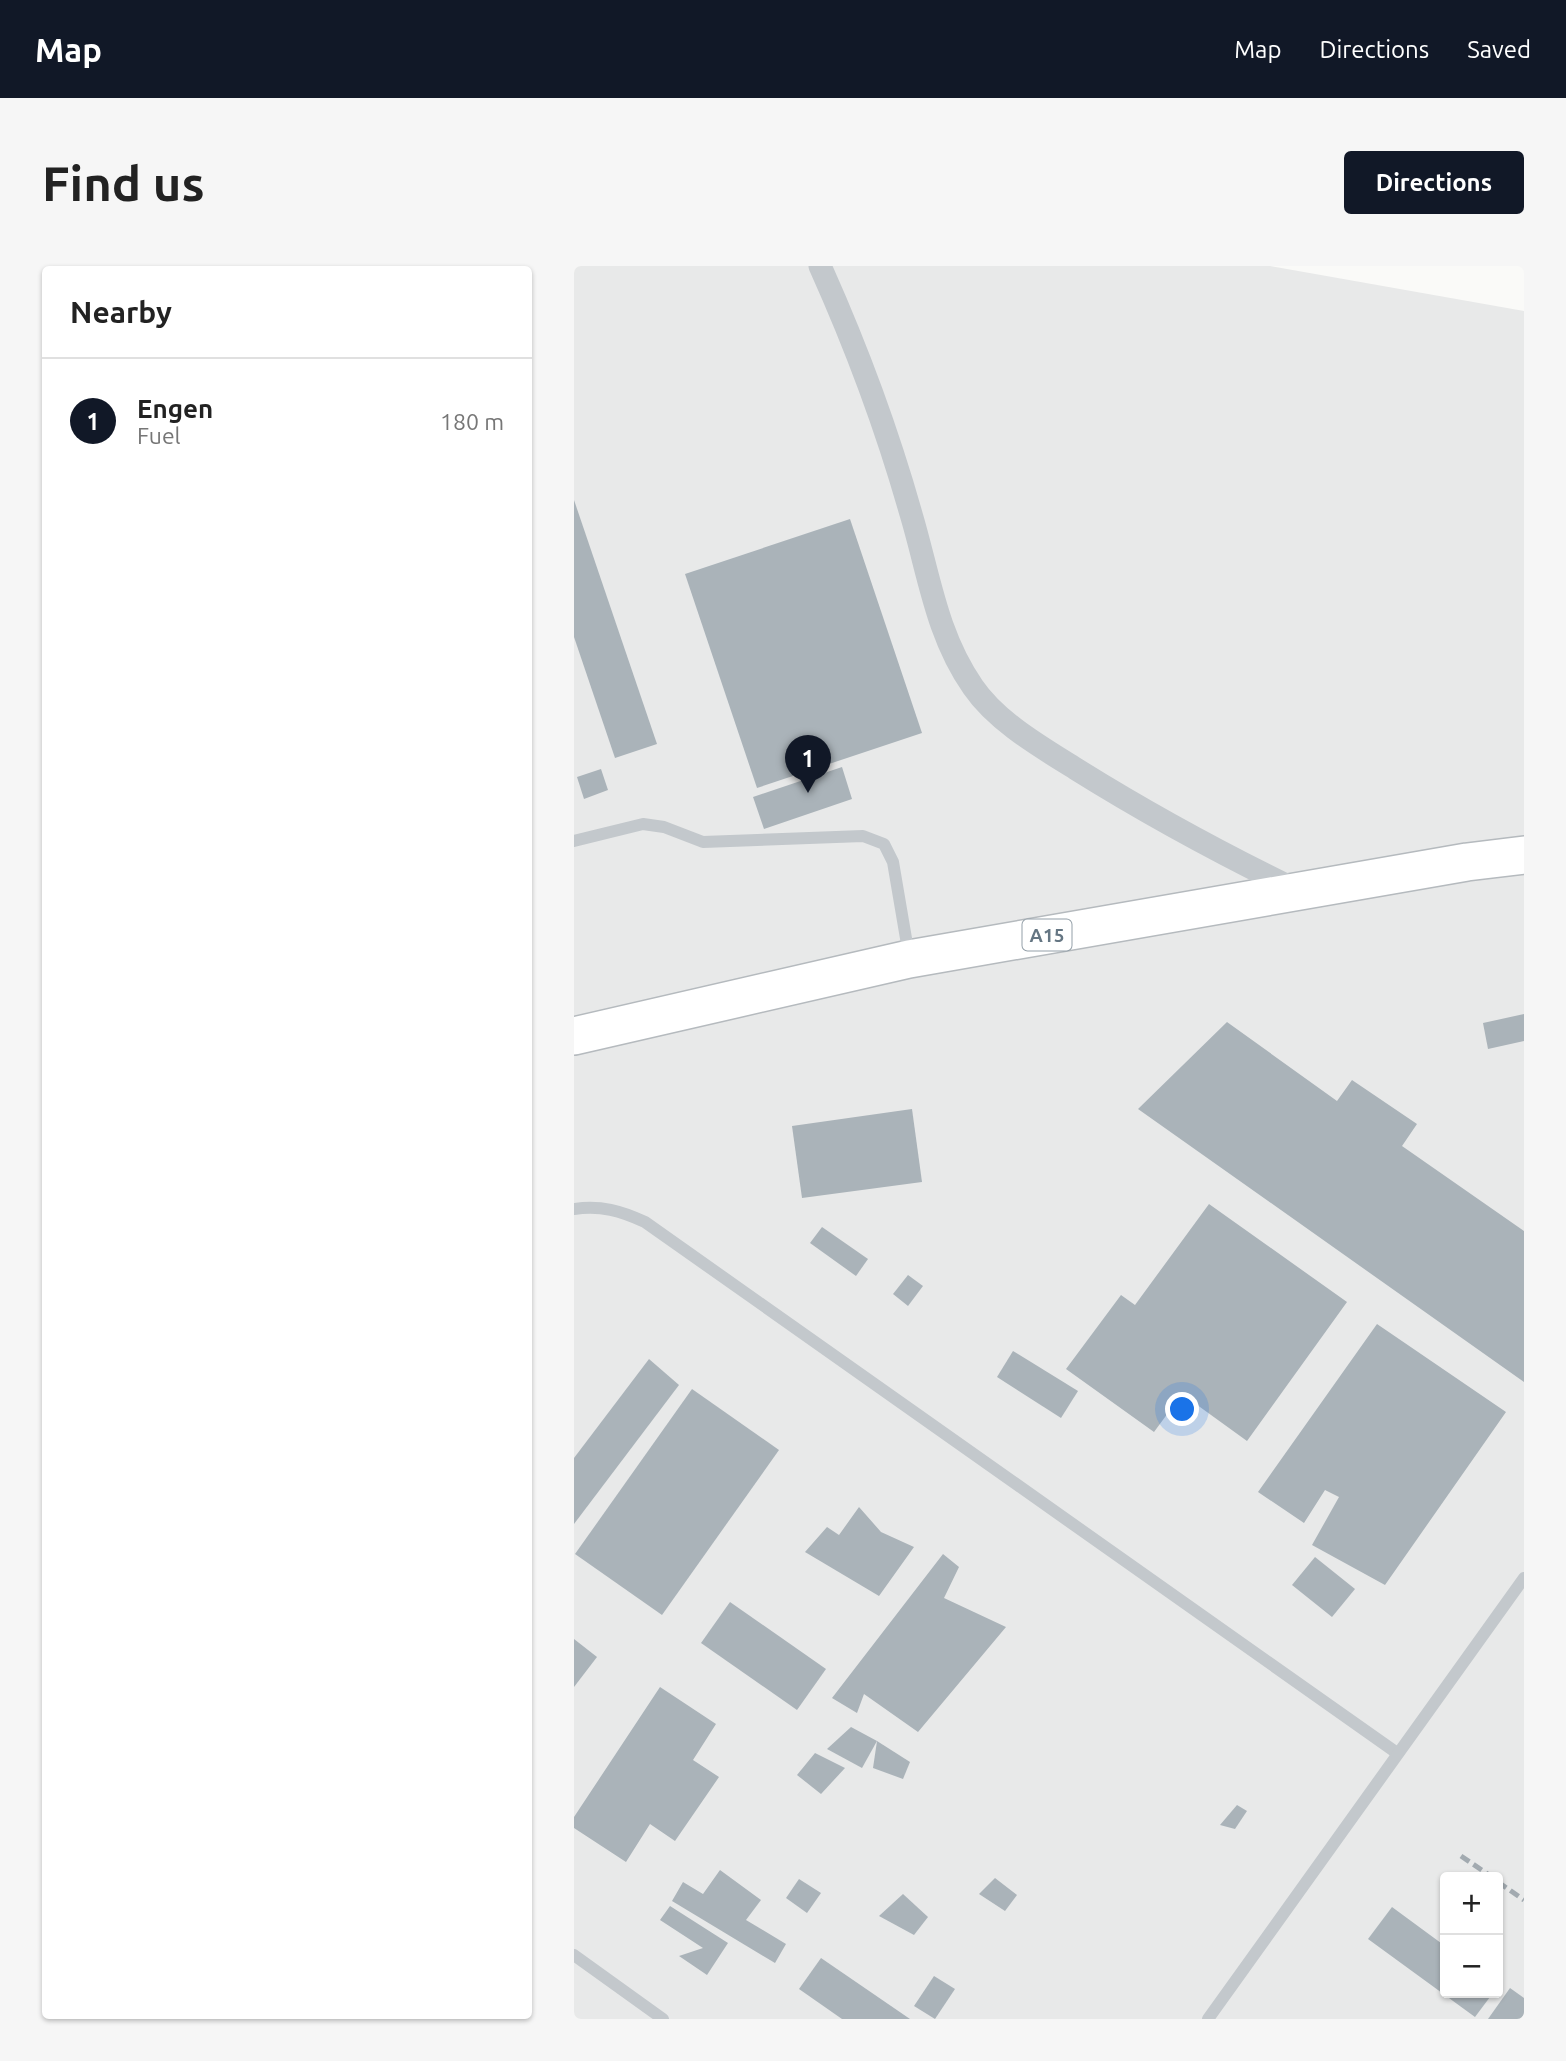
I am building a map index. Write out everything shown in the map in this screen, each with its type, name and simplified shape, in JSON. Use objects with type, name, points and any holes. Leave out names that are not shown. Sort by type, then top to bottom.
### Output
[{"type":"main road","name":"A15","points":[[574,1036],[909,959],[1298,891],[1524,855]]},
{"type":"street","points":[[820,266],[855,343],[881,419],[949,647],[974,689],[1000,715],[1067,763],[1208,847],[1298,891]]},
{"type":"lane","points":[[574,841],[643,824],[664,827],[703,842],[863,836],[884,844],[893,862],[909,959]]},
{"type":"lane","points":[[574,1209],[599,1207],[620,1210],[645,1222],[1397,1753]]},
{"type":"lane","points":[[1208,2019],[1524,1578]]},
{"type":"lane","points":[[574,1955],[663,2019]]},
{"type":"shaded area","points":[[574,266],[1270,266],[1524,311],[1524,2019],[574,2019]]},
{"type":"building","points":[[574,500],[657,744],[615,758],[574,637]]},
{"type":"building","points":[[850,519],[922,733],[757,788],[685,574]]},
{"type":"building","points":[[842,767],[852,799],[764,829],[753,797]]},
{"type":"building","points":[[601,769],[608,790],[584,799],[577,777]]},
{"type":"building","points":[[1524,1014],[1524,1041],[1488,1049],[1483,1023]]},
{"type":"building","points":[[1227,1022],[1337,1101],[1352,1080],[1417,1124],[1402,1146],[1524,1231],[1524,1382],[1138,1109]]},
{"type":"building","points":[[912,1109],[922,1182],[802,1198],[792,1126]]},
{"type":"building","points":[[1209,1204],[1347,1302],[1247,1441],[1182,1394],[1154,1432],[1066,1369],[1121,1295],[1135,1305]]},
{"type":"building","points":[[822,1227],[868,1259],[856,1276],[810,1243]]},
{"type":"building","points":[[908,1275],[923,1286],[908,1306],[893,1294]]},
{"type":"building","points":[[1377,1324],[1506,1412],[1385,1585],[1312,1545],[1339,1497],[1325,1490],[1304,1523],[1258,1492]]},
{"type":"building","points":[[1013,1351],[1078,1391],[1061,1418],[997,1377]]},
{"type":"building","points":[[649,1359],[679,1385],[574,1524],[574,1458]]},
{"type":"building","points":[[692,1389],[779,1450],[662,1615],[575,1554]]},
{"type":"building","points":[[859,1507],[881,1532],[914,1547],[879,1596],[805,1552],[827,1527],[839,1535]]},
{"type":"building","points":[[943,1554],[959,1567],[944,1598],[1006,1627],[918,1732],[864,1694],[857,1713],[832,1698]]},
{"type":"building","points":[[1315,1557],[1355,1589],[1332,1617],[1292,1585]]},
{"type":"building","points":[[730,1602],[826,1669],[797,1710],[701,1643]]},
{"type":"building","points":[[574,1639],[597,1657],[574,1687]]},
{"type":"building","points":[[660,1687],[716,1724],[693,1760],[719,1777],[675,1841],[650,1824],[626,1862],[574,1828],[574,1817]]},
{"type":"building","points":[[851,1727],[877,1741],[862,1768],[827,1749]]},
{"type":"building","points":[[877,1741],[910,1762],[903,1779],[873,1768]]},
{"type":"building","points":[[815,1753],[845,1768],[821,1794],[797,1775]]},
{"type":"building","points":[[1237,1805],[1247,1811],[1235,1829],[1220,1825]]},
{"type":"building","points":[[720,1870],[761,1900],[746,1920],[786,1944],[775,1963],[672,1901],[683,1882],[703,1894]]},
{"type":"building","points":[[995,1878],[1017,1895],[1005,1911],[979,1894]]},
{"type":"building","points":[[799,1879],[821,1893],[807,1913],[786,1898]]},
{"type":"building","points":[[903,1894],[928,1917],[914,1935],[879,1916]]},
{"type":"building","points":[[670,1906],[728,1943],[707,1975],[679,1956],[703,1948],[660,1920]]},
{"type":"building","points":[[1392,1907],[1440,1942],[1440,1991],[1368,1939]]},
{"type":"building","points":[[821,1958],[910,2019],[842,2019],[799,1989]]},
{"type":"building","points":[[934,1976],[955,1989],[935,2019],[914,2006]]},
{"type":"building","points":[[1510,1988],[1524,1998],[1524,2014],[1521,2019],[1488,2019]]},
{"type":"building","points":[[1449,1998],[1489,1998],[1475,2017]]},
{"type":"railway","points":[[1461,1856],[1485,1872]]},
{"type":"railway","points":[[1503,1885],[1524,1900]]},
{"type":"place","name":"Engen","points":[[808,793]]}]
